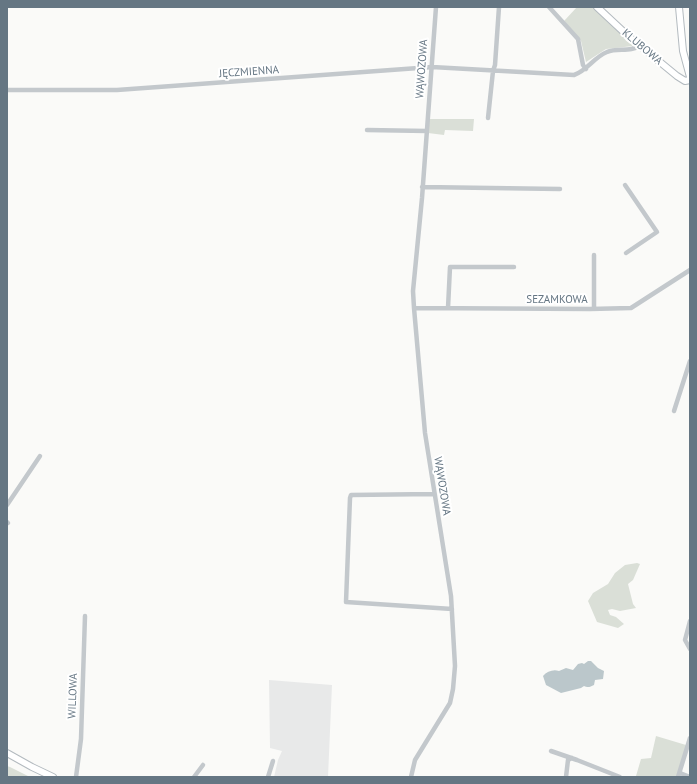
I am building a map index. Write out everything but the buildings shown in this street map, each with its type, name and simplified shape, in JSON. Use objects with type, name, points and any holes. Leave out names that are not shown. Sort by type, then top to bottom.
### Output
[{"type":"street","name":"WĄWOZOWA","points":[[411,777],[415,760],[450,703],[455,666],[451,596],[425,433],[413,291],[436,7]]},
{"type":"street","points":[[488,118],[495,65],[499,7]]},
{"type":"street","points":[[549,7],[578,39],[583,65],[586,68]]},
{"type":"street","name":"KLUBOWA","points":[[597,7],[640,45],[682,79],[685,81],[690,80]]},
{"type":"street","points":[[679,7],[683,51],[690,77]]},
{"type":"street","name":"JĘCZMIENNA","points":[[7,90],[125,90],[432,67],[566,76],[580,73],[600,55],[607,51],[619,49],[632,50],[640,45]]},
{"type":"street","points":[[367,130],[427,131]]},
{"type":"street","points":[[625,185],[657,232],[626,253]]},
{"type":"street","points":[[422,187],[560,189]]},
{"type":"street","points":[[594,255],[594,309]]},
{"type":"street","points":[[448,308],[450,267],[514,268]]},
{"type":"street","name":"SEZAMKOWA","points":[[414,308],[631,308],[690,270]]},
{"type":"street","points":[[674,411],[690,361]]},
{"type":"street","points":[[7,505],[40,456]]},
{"type":"street","points":[[434,494],[351,495],[346,602],[452,610]]},
{"type":"street","name":"WILLOWA","points":[[76,777],[81,739],[86,616]]},
{"type":"street","points":[[689,647],[685,637],[690,622]]},
{"type":"street","points":[[690,738],[679,775],[690,777]]},
{"type":"street","points":[[551,751],[620,777]]},
{"type":"street","points":[[7,753],[32,768],[53,777]]},
{"type":"street","points":[[566,777],[568,760],[572,758]]},
{"type":"street","points":[[268,777],[273,761]]},
{"type":"street","points":[[194,777],[203,765]]},
{"type":"shaded area","points":[[577,7],[594,7],[606,20],[632,41],[633,46],[606,49],[586,62],[581,41],[564,21]]},
{"type":"shaded area","points":[[429,119],[474,119],[473,131],[445,130],[444,135],[428,133]]},
{"type":"shaded area","points":[[640,564],[633,580],[628,584],[633,604],[636,608],[620,611],[612,609],[608,610],[610,615],[616,617],[624,624],[618,628],[597,622],[588,601],[593,593],[608,584],[615,573],[625,565]]},
{"type":"shaded area","points":[[591,661],[598,668],[604,671],[603,679],[595,680],[594,685],[589,687],[584,686],[561,693],[546,685],[543,676],[546,673],[553,670],[559,671],[566,668],[573,670],[578,664],[584,664]]},
{"type":"shaded area","points":[[269,680],[332,685],[328,777],[274,777],[282,751],[270,748]]},
{"type":"shaded area","points":[[656,736],[686,745],[677,777],[636,776],[641,759],[651,758]]},
{"type":"shaded area","points":[[7,766],[10,767],[30,777],[7,777]]}]
